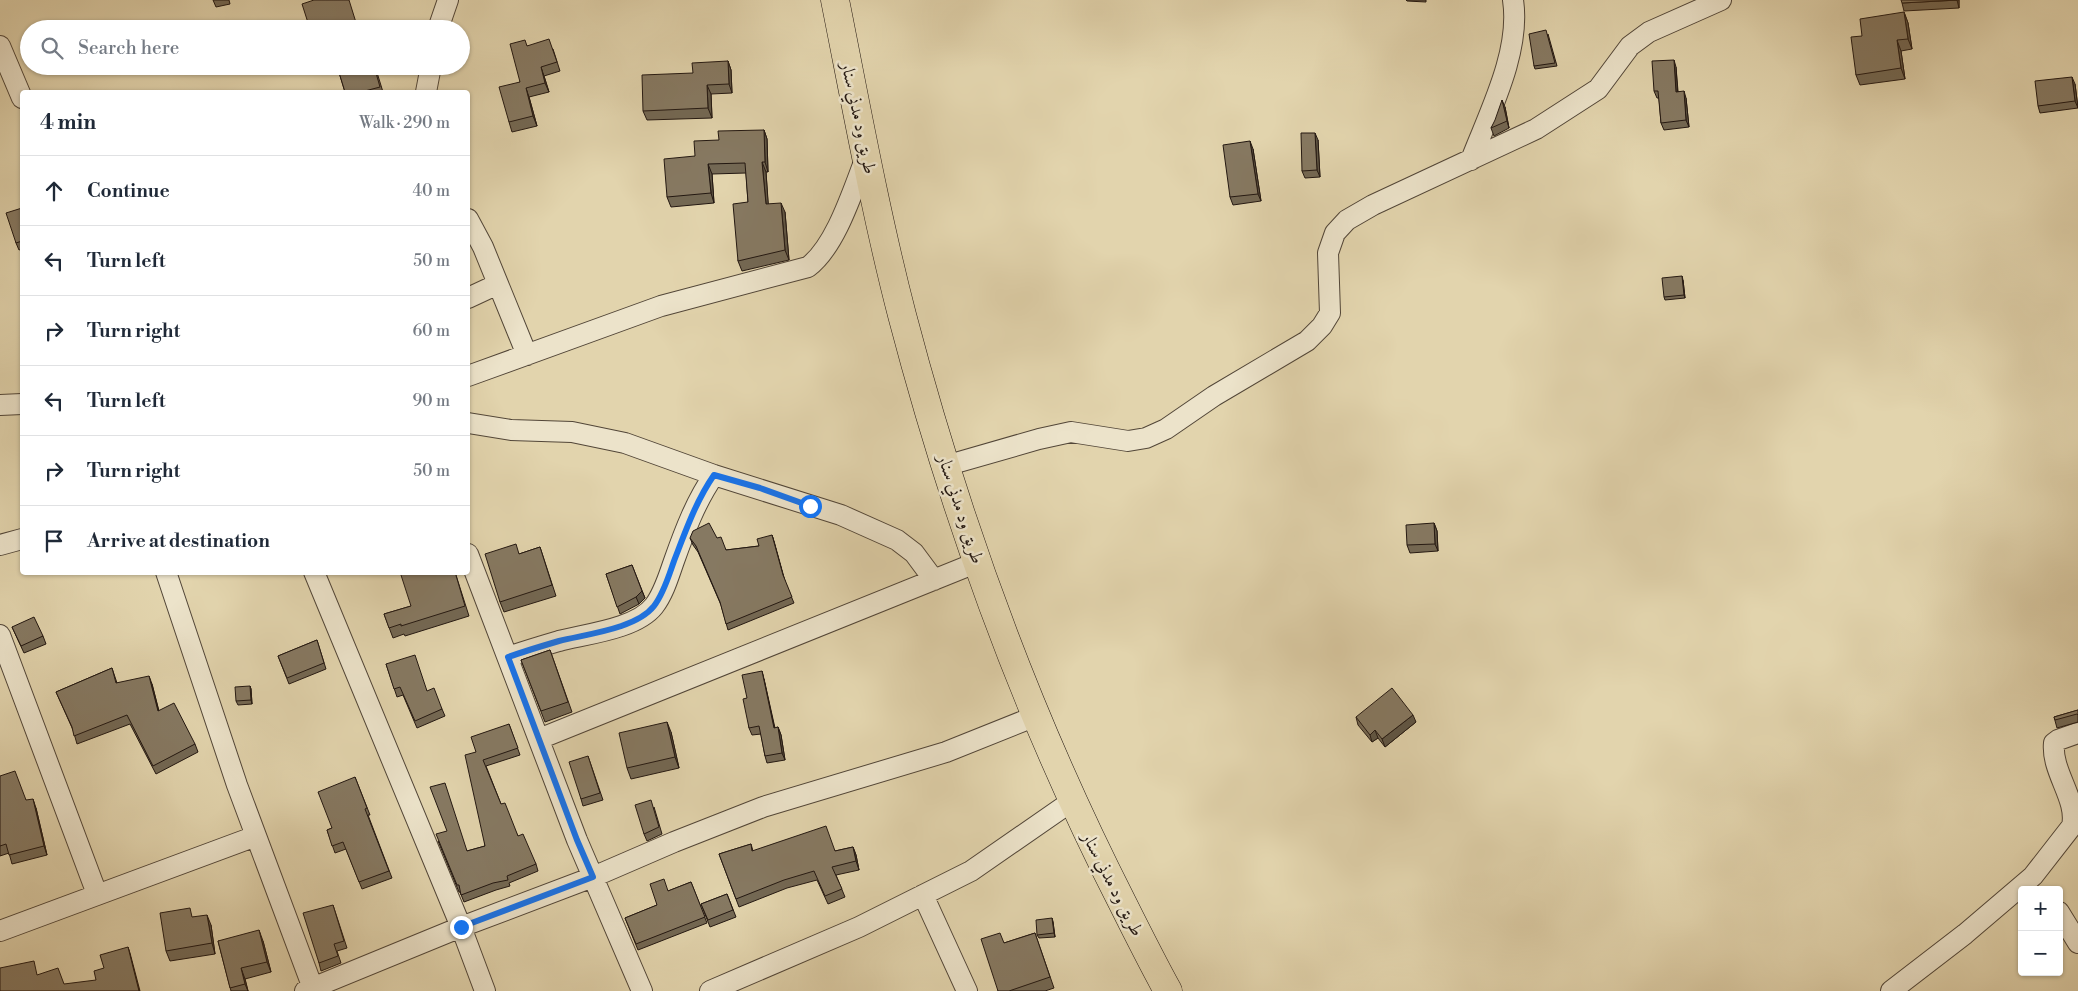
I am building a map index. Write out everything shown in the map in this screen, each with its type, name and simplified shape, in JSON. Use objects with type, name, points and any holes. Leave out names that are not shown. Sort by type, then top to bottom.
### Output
[{"type":"highway","name":"طريق ود مدني سنار","points":[[835,0],[866,157],[902,314],[945,466],[978,562],[1036,716],[1072,800],[1168,991]]},
{"type":"street","points":[[441,20],[448,0]]},
{"type":"street","points":[[1471,160],[1503,78],[1512,39],[1515,10],[1513,0]]},
{"type":"street","points":[[945,466],[1039,439],[1071,432],[1128,441],[1146,438],[1166,429],[1214,396],[1307,341],[1322,326],[1330,313],[1328,253],[1335,233],[1347,220],[1373,205],[1536,129],[1598,88],[1630,46],[1649,32],[1721,0]]},
{"type":"street","points":[[0,46],[20,93]]},
{"type":"street","points":[[426,90],[429,75]]},
{"type":"street","points":[[470,375],[661,306],[808,267],[819,258],[844,212],[866,157]]},
{"type":"street","points":[[470,222],[483,247],[527,355]]},
{"type":"street","points":[[470,297],[498,284]]},
{"type":"street","points":[[0,404],[20,404]]},
{"type":"street","points":[[470,423],[511,430],[572,432],[625,443],[714,475],[841,515],[897,540],[914,553],[934,580]]},
{"type":"street","points":[[508,657],[558,641],[618,626],[640,617],[654,606],[666,582],[692,512],[714,475]]},
{"type":"street","points":[[0,545],[20,540]]},
{"type":"street","points":[[470,559],[593,877],[642,991]]},
{"type":"street","points":[[539,739],[978,562]]},
{"type":"street","points":[[167,575],[237,785],[311,990],[461,927],[593,877],[674,842],[763,807],[946,752],[1036,716]]},
{"type":"street","points":[[315,575],[461,927],[485,991]]},
{"type":"street","points":[[0,635],[97,894]]},
{"type":"street","points":[[1891,991],[1965,934],[2038,883],[2076,818],[2076,809],[2053,749],[2054,743],[2078,733]]},
{"type":"street","points":[[710,991],[859,927],[971,871],[1072,800]]},
{"type":"street","points":[[0,931],[256,836]]},
{"type":"street","points":[[924,895],[967,991]]},
{"type":"street","points":[[2063,919],[2078,943]]},
{"type":"building","points":[[314,0],[349,0],[355,20],[307,20],[302,4]]},
{"type":"building","points":[[1901,0],[1957,0],[1902,3]]},
{"type":"building","points":[[1904,12],[1908,39],[1897,40],[1901,68],[1856,75],[1851,37],[1862,36],[1860,19]]},
{"type":"building","points":[[1546,30],[1555,63],[1534,66],[1529,34]]},
{"type":"building","points":[[549,39],[557,62],[541,67],[545,83],[526,88],[533,116],[509,122],[499,87],[520,82],[510,44],[525,40],[527,46]]},
{"type":"building","points":[[1674,60],[1676,92],[1684,91],[1686,120],[1661,123],[1658,91],[1654,91],[1652,61]]},
{"type":"building","points":[[728,61],[729,84],[707,85],[708,108],[643,111],[642,75],[693,73],[692,63]]},
{"type":"building","points":[[340,75],[377,75],[380,87],[369,90],[344,90]]},
{"type":"building","points":[[2072,77],[2075,101],[2038,106],[2035,81]]},
{"type":"building","points":[[1502,100],[1507,121],[1491,128],[1495,120]]},
{"type":"building","points":[[764,130],[765,162],[762,162],[766,204],[781,203],[785,250],[738,261],[733,204],[748,202],[745,163],[708,164],[711,193],[667,197],[664,159],[695,156],[694,141],[719,140],[718,131]]},
{"type":"building","points":[[1301,133],[1315,133],[1317,170],[1302,171]]},
{"type":"building","points":[[1250,141],[1258,194],[1230,197],[1223,145]]},
{"type":"building","points":[[20,209],[20,242],[16,243],[6,213]]},
{"type":"building","points":[[1682,276],[1684,295],[1664,297],[1662,278]]},
{"type":"building","points":[[709,523],[717,538],[721,537],[726,550],[759,546],[757,539],[772,535],[783,575],[792,597],[726,624],[720,602],[696,546],[690,538],[693,531]]},
{"type":"building","points":[[1434,523],[1435,544],[1407,545],[1406,525]]},
{"type":"building","points":[[516,544],[519,554],[540,547],[552,585],[500,602],[485,554]]},
{"type":"building","points":[[632,565],[642,591],[636,597],[617,607],[606,574]]},
{"type":"building","points":[[401,575],[456,575],[465,606],[389,628],[384,614],[411,606]]},
{"type":"building","points":[[34,617],[43,636],[21,646],[12,627]]},
{"type":"building","points":[[317,640],[324,663],[287,678],[278,656]]},
{"type":"building","points":[[550,650],[568,702],[541,711],[521,660]]},
{"type":"building","points":[[415,655],[427,691],[434,688],[442,709],[415,721],[400,687],[394,689],[386,664]]},
{"type":"building","points":[[112,668],[116,683],[149,676],[158,711],[174,703],[195,744],[153,766],[127,715],[74,736],[72,727],[56,692]]},
{"type":"building","points":[[762,671],[774,728],[778,727],[782,753],[765,756],[759,726],[749,728],[743,699],[747,698],[742,675]]},
{"type":"building","points":[[250,686],[251,700],[236,701],[235,687]]},
{"type":"building","points":[[1392,688],[1413,715],[1382,739],[1375,730],[1370,735],[1356,717]]},
{"type":"building","points":[[2078,710],[2078,715],[2055,720],[2054,717]]},
{"type":"building","points":[[667,722],[675,757],[627,768],[619,733]]},
{"type":"building","points":[[509,724],[518,748],[483,760],[501,804],[505,803],[518,836],[523,834],[536,864],[507,876],[508,880],[493,883],[461,895],[459,885],[457,885],[436,834],[447,831],[430,787],[445,783],[467,851],[485,846],[465,755],[476,752],[471,737]]},
{"type":"building","points":[[588,756],[600,793],[581,799],[569,762]]},
{"type":"building","points":[[15,771],[26,800],[33,799],[44,846],[9,855],[6,844],[0,846],[0,776]]},
{"type":"building","points":[[355,777],[389,871],[359,882],[343,842],[332,846],[327,830],[332,828],[318,792]]},
{"type":"building","points":[[651,800],[659,827],[644,834],[635,805]]},
{"type":"building","points":[[826,826],[835,851],[853,847],[856,861],[832,867],[842,889],[825,896],[814,871],[784,880],[736,899],[719,854],[751,844],[752,851]]},
{"type":"building","points":[[664,879],[668,891],[691,882],[705,917],[636,944],[625,918],[657,905],[650,884]]},
{"type":"building","points":[[727,894],[733,910],[708,920],[701,904]]},
{"type":"building","points":[[333,905],[344,941],[334,944],[338,956],[319,963],[303,913]]},
{"type":"building","points":[[190,908],[192,917],[207,915],[212,943],[166,951],[160,913]]},
{"type":"building","points":[[1052,918],[1054,933],[1037,935],[1036,920]]},
{"type":"building","points":[[259,930],[267,962],[241,968],[245,984],[230,988],[218,941]]},
{"type":"building","points":[[1000,933],[1004,943],[1035,933],[1050,977],[1009,991],[998,991],[981,939]]},
{"type":"building","points":[[128,947],[139,991],[0,991],[0,968],[34,961],[37,975],[58,968],[64,984],[96,980],[94,971],[104,968],[100,955]]},
{"type":"route","points":[[461,927],[593,877],[577,840],[508,657],[558,641],[618,626],[640,617],[654,606],[666,582],[692,512],[714,475],[760,488],[810,506]]}]
